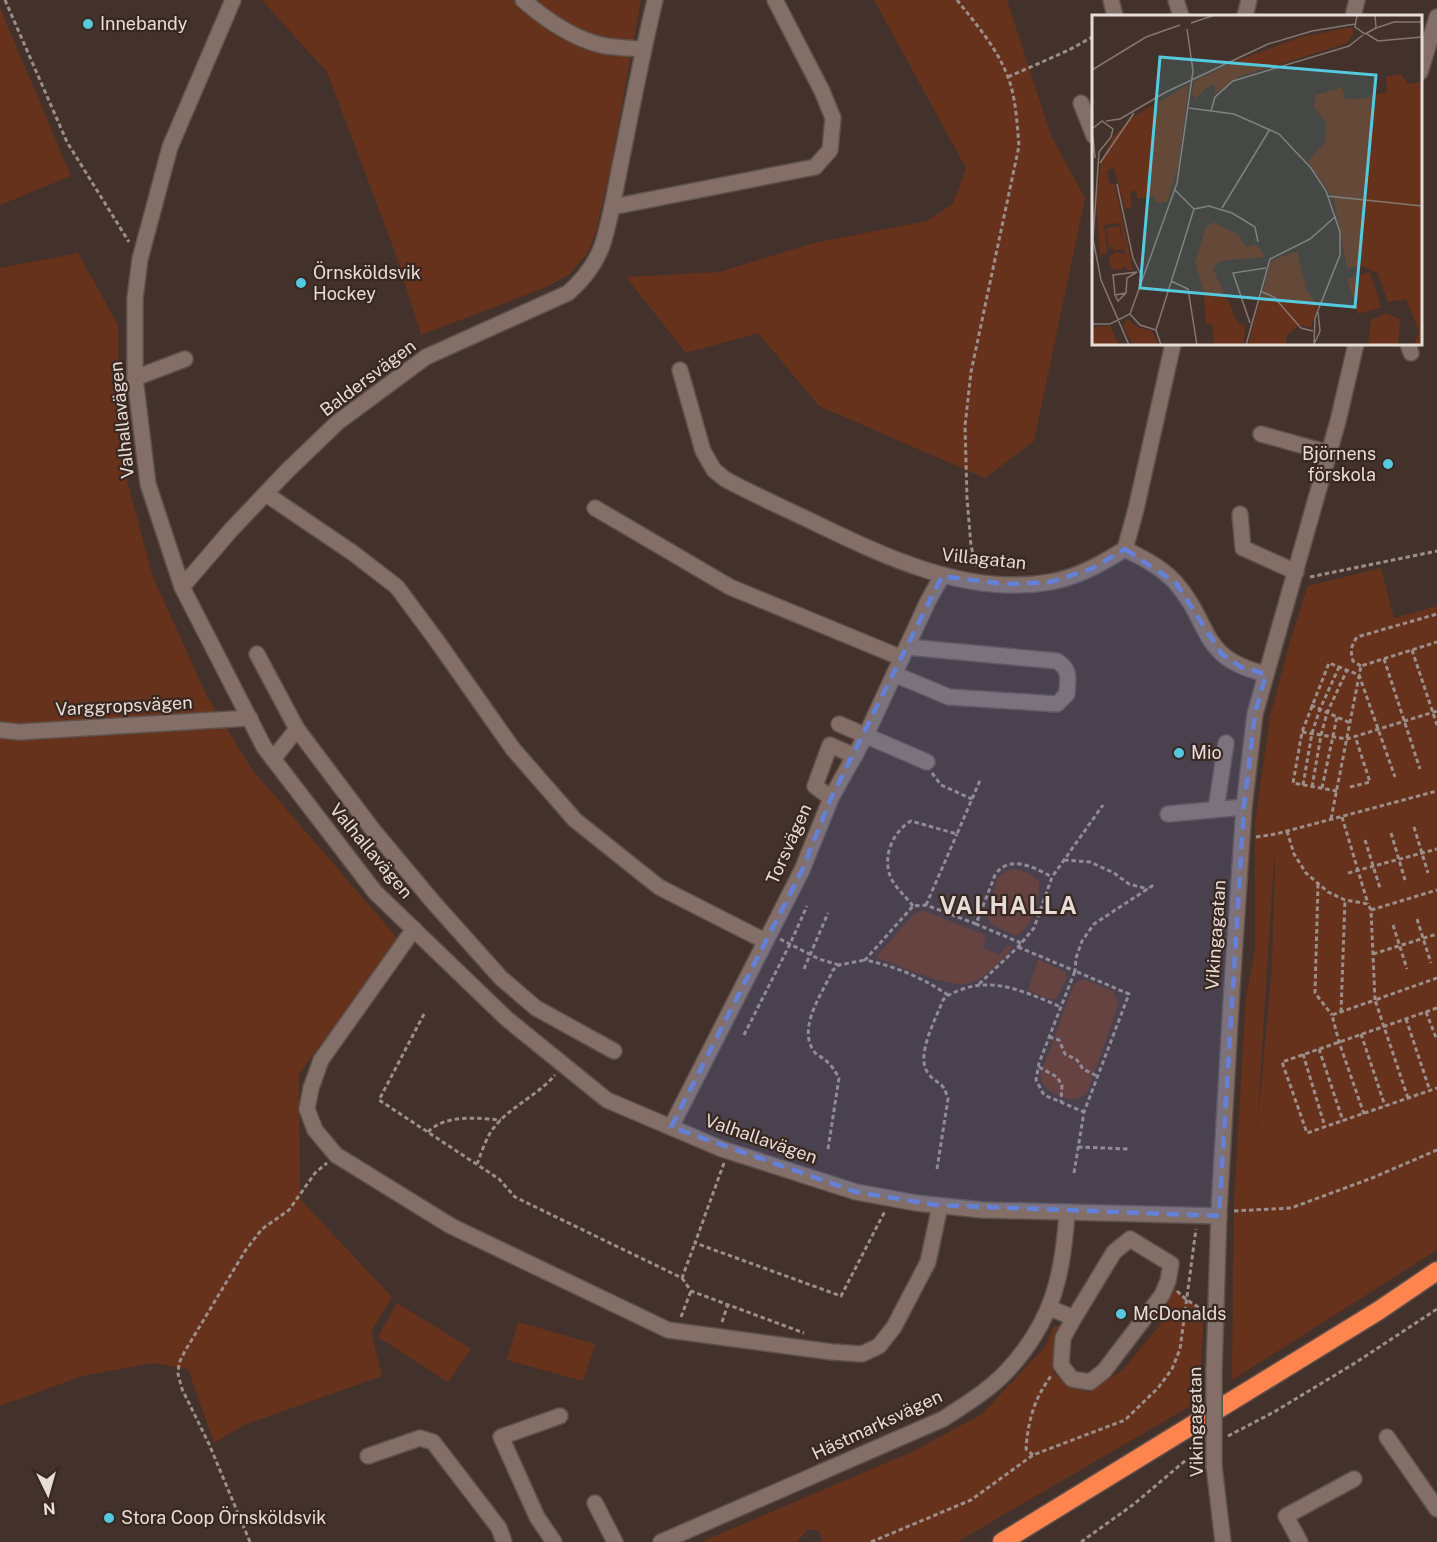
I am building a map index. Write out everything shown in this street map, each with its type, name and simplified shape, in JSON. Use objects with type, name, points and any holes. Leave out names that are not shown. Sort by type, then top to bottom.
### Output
[{"type":"highway","points":[[1002,1542],[1378,1311],[1437,1271]]},
{"type":"street","name":"Valhallavägen","points":[[233,0],[170,147],[140,259],[135,298],[135,378],[148,484],[182,587],[264,747],[375,892],[518,1027],[607,1100],[729,1151],[856,1192],[940,1206],[982,1210],[1198,1216],[1219,1214]]},
{"type":"street","points":[[523,0],[543,16],[578,37],[603,45],[643,50]]},
{"type":"street","name":"Baldersvägen","points":[[182,587],[266,494],[338,422],[426,357],[567,293],[592,266],[602,246],[612,207],[655,0]]},
{"type":"street","points":[[612,207],[815,167],[830,150],[833,118],[775,0]]},
{"type":"street","points":[[1111,0],[1115,15]]},
{"type":"street","points":[[1176,0],[1180,15]]},
{"type":"street","points":[[1245,15],[1249,0]]},
{"type":"street","points":[[1427,66],[1437,17]]},
{"type":"street","points":[[1082,103],[1092,130]]},
{"type":"street","points":[[1173,345],[1137,508],[1125,549],[1155,565],[1176,583],[1208,638],[1222,654],[1240,667],[1266,674]]},
{"type":"street","name":"Vikingagatan","points":[[1222,1542],[1214,1466],[1214,1370],[1219,1214],[1244,807],[1255,714],[1329,453],[1356,345]]},
{"type":"street","points":[[135,378],[185,359]]},
{"type":"street","name":"Villagatan","points":[[680,370],[703,451],[714,470],[724,478],[869,550],[942,576],[981,582],[1026,584],[1050,582],[1091,569],[1125,549]]},
{"type":"street","points":[[1261,434],[1329,453]]},
{"type":"street","points":[[266,494],[353,553],[397,588],[513,749],[574,820],[659,887],[767,937]]},
{"type":"street","points":[[595,508],[730,586],[904,652],[1057,661],[1065,666],[1068,673],[1067,694],[1057,704],[949,697],[894,674]]},
{"type":"street","points":[[1240,514],[1243,548],[1295,576]]},
{"type":"street","name":"Torsvägen","points":[[671,1127],[802,870],[831,798],[866,735],[928,601],[942,576]]},
{"type":"street","points":[[257,654],[297,729],[373,830],[501,978],[536,1008],[614,1051]]},
{"type":"street","name":"Varggropsvägen","points":[[0,730],[19,732],[250,718]]},
{"type":"street","points":[[838,724],[927,762]]},
{"type":"street","points":[[273,759],[297,729]]},
{"type":"street","points":[[1216,809],[1226,743]]},
{"type":"street","points":[[831,798],[815,786],[830,745],[855,756]]},
{"type":"street","points":[[1168,814],[1244,807]]},
{"type":"street","points":[[414,929],[321,1060],[311,1088],[307,1109],[315,1130],[336,1155],[451,1226],[668,1330],[862,1354],[879,1346],[895,1325],[930,1259],[940,1206]]},
{"type":"street","points":[[518,1027],[536,1008]]},
{"type":"street","name":"Hästmarksvägen","points":[[661,1542],[943,1419],[978,1396],[1006,1373],[1029,1343],[1050,1308],[1059,1278],[1067,1212]]},
{"type":"street","points":[[1130,1239],[1171,1264],[1168,1281],[1162,1295],[1104,1371],[1090,1382],[1072,1379],[1060,1365],[1063,1338],[1114,1252],[1130,1239]]},
{"type":"street","points":[[1050,1308],[1074,1318]]},
{"type":"street","points":[[554,1542],[537,1517],[501,1437],[560,1416]]},
{"type":"street","points":[[1387,1437],[1437,1509]]},
{"type":"street","points":[[368,1456],[420,1438],[433,1443],[499,1528],[504,1542]]},
{"type":"street","points":[[1300,1542],[1286,1515],[1354,1479]]},
{"type":"street","points":[[595,1503],[615,1542]]},
{"type":"path","points":[[5,0],[67,142],[140,259]]},
{"type":"path","points":[[957,0],[989,41],[1008,77],[1019,146],[971,372],[965,426],[971,546],[981,582]]},
{"type":"path","points":[[1008,77],[1092,37]]},
{"type":"path","points":[[1295,576],[1437,551]]},
{"type":"path","points":[[1437,614],[1357,637],[1350,652],[1353,661],[1361,666],[1437,642]]},
{"type":"path","points":[[1412,650],[1435,712],[1437,726]]},
{"type":"path","points":[[1384,659],[1420,769]]},
{"type":"path","points":[[1337,791],[1293,783],[1302,732],[1329,663],[1359,675],[1395,777]]},
{"type":"path","points":[[1331,819],[1361,666]]},
{"type":"path","points":[[1303,785],[1312,733],[1339,667]]},
{"type":"path","points":[[1312,787],[1321,735],[1347,670]]},
{"type":"path","points":[[1311,705],[1350,723]]},
{"type":"path","points":[[1302,732],[1347,739],[1435,712]]},
{"type":"path","points":[[1322,788],[1331,736],[1337,717]]},
{"type":"path","points":[[1350,787],[1370,782],[1355,736]]},
{"type":"path","points":[[927,762],[941,785],[972,799]]},
{"type":"path","points":[[926,905],[981,778]]},
{"type":"path","points":[[1242,838],[1287,831],[1437,791]]},
{"type":"path","points":[[938,1169],[948,1099],[940,1082],[930,1076],[924,1067],[923,1054],[943,1000],[948,995],[979,984],[1020,946],[1034,928],[1052,877],[1103,805]]},
{"type":"path","points":[[1342,817],[1371,910],[1375,1000],[1408,1098]]},
{"type":"path","points":[[913,906],[892,880],[888,868],[888,852],[896,833],[911,821],[957,834]]},
{"type":"path","points":[[1414,827],[1428,873]]},
{"type":"path","points":[[1287,831],[1294,854],[1306,873],[1318,884],[1345,900],[1368,904]]},
{"type":"path","points":[[1391,833],[1405,880]]},
{"type":"path","points":[[1365,840],[1380,888]]},
{"type":"path","points":[[1348,873],[1437,849]]},
{"type":"path","points":[[1064,860],[1090,862],[1114,873],[1129,884],[1148,889]]},
{"type":"path","points":[[976,924],[999,869],[1008,864],[1018,863],[1038,869],[1052,877]]},
{"type":"path","points":[[1084,1112],[1044,1095],[1036,1080],[1039,1067],[1075,971],[1076,958],[1082,941],[1094,924],[1155,884]]},
{"type":"path","points":[[1318,884],[1315,993],[1332,1015],[1364,1113]]},
{"type":"path","points":[[1371,910],[1437,890]]},
{"type":"path","points":[[1341,1012],[1345,900]]},
{"type":"path","points":[[866,960],[913,906],[926,905],[976,924],[1129,994],[1084,1112],[1074,1173]]},
{"type":"path","points":[[744,1035],[807,906]]},
{"type":"path","points":[[804,969],[828,913]]},
{"type":"path","points":[[1417,919],[1431,963]]},
{"type":"path","points":[[1393,924],[1407,969]]},
{"type":"path","points":[[1373,954],[1437,934]]},
{"type":"path","points":[[767,937],[790,944],[811,955],[839,965]]},
{"type":"path","points":[[828,1149],[839,1078],[834,1069],[815,1054],[808,1035],[809,1021],[833,970],[839,965],[866,960],[881,963],[922,979],[948,995]]},
{"type":"path","points":[[1332,1015],[1437,978]]},
{"type":"path","points":[[979,984],[1017,989],[1061,1007]]},
{"type":"path","points":[[1437,1008],[1282,1062],[1306,1134],[1437,1088]]},
{"type":"path","points":[[1426,1012],[1437,1041]]},
{"type":"path","points":[[424,1014],[379,1100],[499,1179],[515,1197],[681,1278],[691,1291],[812,1335]]},
{"type":"path","points":[[1406,1018],[1430,1090]]},
{"type":"path","points":[[1361,1034],[1384,1106]]},
{"type":"path","points":[[1050,1037],[1059,1040],[1065,1053],[1077,1060],[1083,1069],[1097,1076]]},
{"type":"path","points":[[1319,1049],[1343,1121]]},
{"type":"path","points":[[1303,1054],[1325,1127]]},
{"type":"path","points":[[477,1164],[490,1133],[501,1120],[545,1086],[564,1065]]},
{"type":"path","points":[[1039,1067],[1057,1077],[1062,1085],[1061,1102]]},
{"type":"path","points":[[428,1132],[433,1127],[447,1121],[479,1118],[501,1120]]},
{"type":"path","points":[[1078,1147],[1129,1149]]},
{"type":"path","points":[[1219,1214],[1291,1208],[1372,1179],[1437,1150]]},
{"type":"path","points":[[681,1278],[729,1151]]},
{"type":"path","points":[[250,1542],[209,1444],[182,1389],[178,1374],[179,1363],[246,1251],[262,1229],[289,1210],[315,1173],[336,1155]]},
{"type":"path","points":[[695,1243],[841,1296],[891,1199]]},
{"type":"path","points":[[871,1542],[971,1500],[1033,1455],[1125,1419],[1158,1388],[1172,1370],[1180,1349],[1198,1216]]},
{"type":"path","points":[[1168,1281],[1187,1300],[1216,1317]]},
{"type":"path","points":[[676,1331],[691,1291]]},
{"type":"path","points":[[717,1337],[728,1304]]},
{"type":"path","points":[[1224,1438],[1274,1412],[1355,1363],[1437,1309]]},
{"type":"path","points":[[1033,1455],[1026,1449],[1028,1428],[1039,1392],[1060,1365]]},
{"type":"path","points":[[1081,1542],[1134,1504],[1186,1460],[1205,1449]]},
{"type":"highlighted area","points":[[1125,549],[1176,583],[1222,654],[1241,667],[1266,674],[1255,714],[1244,807],[1219,1216],[936,1205],[856,1192],[671,1127],[802,870],[831,798],[942,576],[1006,584],[1050,582],[1091,569]]},
{"type":"shaded area","points":[[262,0],[641,0],[610,171],[596,231],[587,254],[570,274],[544,288],[421,335],[395,252],[327,72]]},
{"type":"shaded area","points":[[874,0],[1007,0],[1051,136],[1085,198],[1034,441],[985,478],[819,406],[758,333],[686,353],[626,277],[719,272],[814,243],[927,221],[953,204],[966,168]]},
{"type":"shaded area","points":[[0,8],[71,176],[0,205]]},
{"type":"shaded area","points":[[78,253],[118,325],[120,453],[152,575],[207,696],[251,768],[398,939],[299,1074],[300,1199],[392,1297],[371,1332],[382,1376],[244,1425],[214,1443],[188,1369],[154,1363],[82,1376],[0,1406],[0,268]]},
{"type":"shaded area","points":[[1381,568],[1394,618],[1437,606],[1437,1250],[1232,1380],[1234,1202],[1246,997],[1255,951],[1255,824],[1270,717],[1291,638],[1308,586]],"holes":[[[1275,858],[1272,967],[1257,1129]]]},
{"type":"shaded area","points":[[1016,869],[1030,874],[1039,881],[1034,912],[1027,926],[1016,936],[992,925],[987,917],[997,878],[1007,871]]},
{"type":"shaded area","points":[[922,910],[986,935],[983,948],[1000,955],[1007,945],[1013,947],[982,977],[970,983],[961,984],[937,980],[876,957],[912,916]]},
{"type":"shaded area","points":[[1038,959],[1066,972],[1067,978],[1056,999],[1048,999],[1028,990]]},
{"type":"shaded area","points":[[1080,980],[1086,980],[1113,991],[1119,1004],[1087,1093],[1075,1099],[1069,1099],[1058,1096],[1042,1084],[1041,1073],[1074,984]]},
{"type":"shaded area","points":[[1174,1287],[1187,1300],[1204,1311],[1199,1401],[957,1542],[820,1542],[823,1539],[819,1531],[808,1529],[797,1542],[701,1542],[912,1452],[982,1414],[1045,1347],[1054,1326],[1061,1326],[1053,1373],[1087,1393],[1123,1370],[1160,1325]]},
{"type":"shaded area","points":[[397,1303],[471,1349],[448,1382],[378,1337]]},
{"type":"shaded area","points":[[518,1322],[595,1344],[583,1381],[507,1360]]},
{"type":"place","name":"Innebandy","points":[[88,24]]},
{"type":"place","name":"Örnsköldsvik Hockey","points":[[301,283]]},
{"type":"place","name":"Björnens förskola","points":[[1388,464]]},
{"type":"place","name":"Mio","points":[[1179,753]]},
{"type":"place","name":"McDonalds","points":[[1121,1314]]},
{"type":"place","name":"Stora Coop Örnsköldsvik","points":[[109,1518]]},
{"type":"district","name":"VALHALLA","points":[[1009,906]]}]
